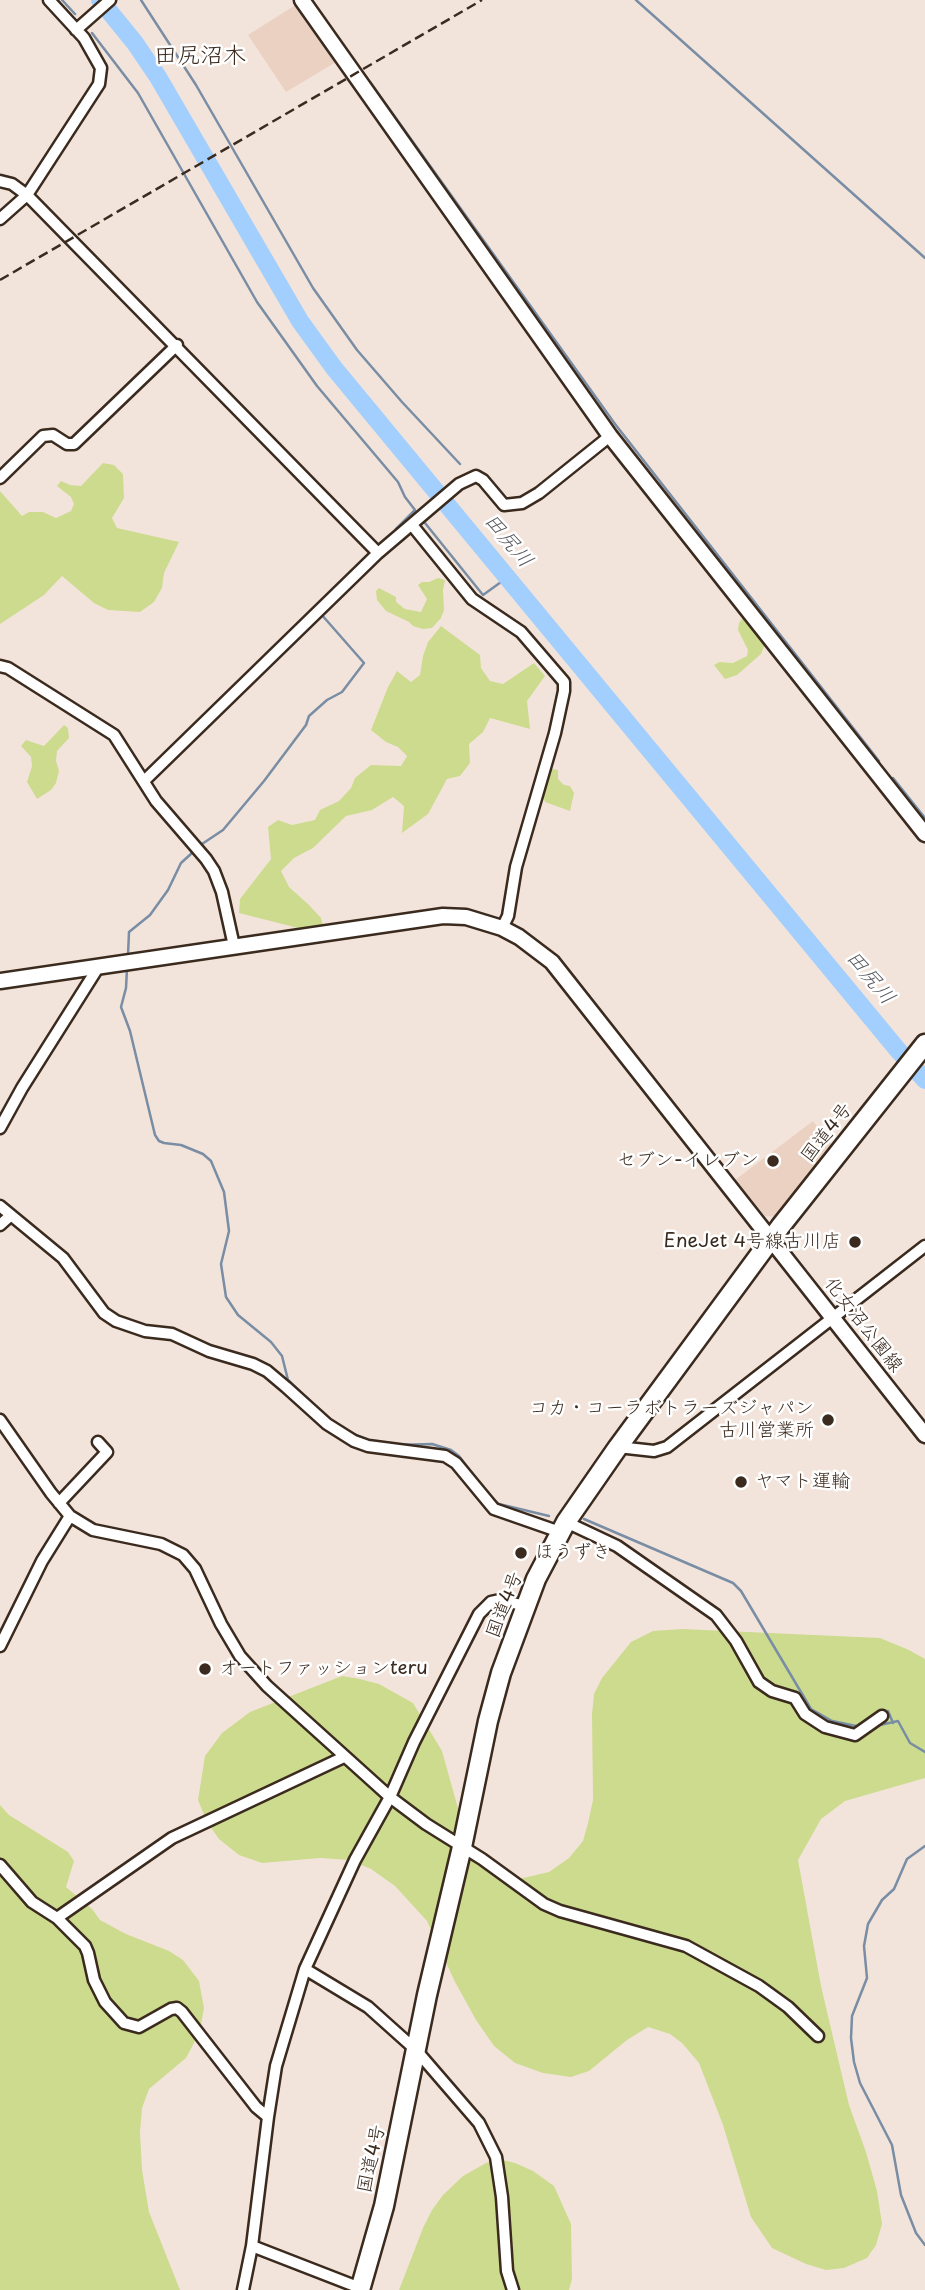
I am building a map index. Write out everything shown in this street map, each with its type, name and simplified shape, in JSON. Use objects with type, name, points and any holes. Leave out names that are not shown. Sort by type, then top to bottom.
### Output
[{"type":"highway","name":"国道4号","points":[[360,2289],[384,2206],[488,1721],[501,1673],[536,1579],[563,1527],[618,1447],[772,1238],[924,1045]]},
{"type":"street","points":[[0,219],[27,195],[99,84],[101,68],[84,38],[49,0]]},
{"type":"street","points":[[76,30],[110,0]]},
{"type":"street","points":[[302,0],[610,436],[925,834]]},
{"type":"street","points":[[0,181],[12,184],[27,195],[378,553]]},
{"type":"street","points":[[0,478],[43,436],[53,435],[67,444],[74,444],[177,345]]},
{"type":"street","points":[[144,781],[378,553],[459,484],[477,477],[504,505],[522,503],[539,493],[610,436]]},
{"type":"street","points":[[412,525],[472,599],[521,632],[564,682],[555,733],[516,867],[508,916],[502,928]]},
{"type":"street","points":[[0,666],[8,668],[114,735],[156,801],[214,871],[222,892],[234,946]]},
{"type":"street","name":"化女沼公園線","points":[[0,981],[443,916],[466,917],[502,928],[519,937],[552,962],[925,1435]]},
{"type":"street","points":[[0,1128],[99,966]]},
{"type":"street","points":[[0,1206],[57,1253],[104,1313],[116,1321],[145,1331],[172,1334],[209,1351],[253,1364],[267,1371],[327,1424],[354,1441],[368,1446],[445,1456],[456,1463],[494,1509],[563,1527],[617,1546],[716,1615],[731,1634],[759,1682],[772,1691],[795,1698],[806,1714],[825,1727],[855,1735],[882,1716]]},
{"type":"street","points":[[0,1225],[10,1216]]},
{"type":"street","points":[[618,1447],[653,1451],[667,1447],[925,1246]]},
{"type":"street","points":[[0,1420],[70,1516],[93,1530],[161,1545],[183,1555],[195,1569],[221,1624],[240,1656],[268,1686],[390,1797],[544,1904],[560,1911],[686,1946],[760,1986],[788,2007],[818,2036]]},
{"type":"street","points":[[59,1503],[107,1452],[98,1442]]},
{"type":"street","points":[[0,1646],[42,1561],[70,1516]]},
{"type":"street","points":[[243,2290],[252,2246],[276,2066],[305,1969],[355,1860],[390,1797],[414,1742],[479,1614],[491,1602],[500,1600],[526,1606]]},
{"type":"street","points":[[57,1918],[172,1838],[344,1757]]},
{"type":"street","points":[[0,1865],[32,1902],[57,1918],[85,1946],[94,1980],[105,2002],[124,2023],[139,2027],[177,2008],[256,2107],[268,2117]]},
{"type":"street","points":[[305,1969],[368,2007],[416,2050],[480,2123],[489,2141],[498,2171],[507,2271],[513,2290]]},
{"type":"street","points":[[252,2246],[360,2289]]},
{"type":"shaded area","points":[[297,4],[336,62],[286,92],[248,35]]},
{"type":"shaded area","points":[[813,1121],[834,1148],[778,1217],[765,1216],[735,1180]]},
{"type":"green space","points":[[103,463],[114,465],[123,474],[124,498],[112,518],[117,528],[179,542],[154,602],[140,612],[108,610],[94,603],[62,576],[44,595],[0,624],[0,491],[22,516],[29,512],[43,512],[56,518],[71,511],[74,504],[71,497],[57,486],[61,481],[81,486]]},
{"type":"green space","points":[[438,578],[445,580],[444,610],[432,628],[413,626],[386,611],[377,600],[376,591],[379,588],[396,597],[396,602],[405,609],[421,612],[427,599],[418,585]]},
{"type":"green space","points":[[742,619],[748,620],[765,644],[761,654],[737,675],[725,679],[714,665],[719,662],[733,663],[747,656],[748,650],[738,630]]},
{"type":"green space","points":[[441,626],[480,655],[481,668],[490,681],[503,684],[534,663],[545,676],[527,701],[530,729],[490,718],[483,732],[469,744],[470,763],[460,776],[447,779],[428,814],[402,833],[404,806],[393,797],[372,810],[346,816],[313,848],[294,858],[281,871],[289,887],[321,918],[323,925],[302,929],[239,913],[240,899],[271,859],[268,827],[278,820],[292,825],[315,820],[320,810],[339,801],[351,788],[355,778],[371,765],[401,766],[407,756],[371,730],[397,671],[411,682],[420,675],[428,642]]},
{"type":"green space","points":[[64,725],[68,728],[69,738],[57,751],[59,771],[56,783],[51,790],[37,799],[27,782],[32,766],[31,757],[21,746],[26,740],[44,746]]},
{"type":"green space","points":[[552,769],[558,770],[558,779],[564,785],[570,786],[574,793],[570,811],[545,802],[543,795]]},
{"type":"green space","points":[[682,1629],[880,1638],[925,1659],[925,1778],[845,1801],[821,1819],[798,1860],[821,1986],[849,2105],[877,2191],[882,2224],[876,2245],[867,2258],[844,2268],[826,2270],[772,2248],[751,2217],[723,2125],[699,2063],[682,2043],[670,2034],[648,2027],[627,2040],[589,2071],[571,2077],[543,2073],[515,2063],[494,2046],[476,2020],[427,1921],[395,1886],[371,1869],[349,1860],[320,1858],[262,1863],[239,1855],[219,1839],[207,1822],[198,1800],[205,1756],[222,1733],[250,1712],[342,1676],[360,1679],[379,1684],[413,1703],[442,1751],[472,1849],[519,1879],[549,1872],[569,1858],[583,1841],[588,1823],[593,1800],[592,1714],[594,1694],[602,1678],[631,1642],[653,1631]]},
{"type":"green space","points":[[0,1805],[9,1815],[68,1852],[74,1861],[66,1887],[92,1909],[100,1920],[126,1934],[169,1951],[183,1960],[199,1981],[204,2008],[194,2043],[186,2058],[149,2089],[142,2108],[140,2132],[142,2170],[149,2212],[180,2290],[0,2290]]},
{"type":"green space","points":[[499,2159],[533,2171],[554,2186],[571,2224],[572,2279],[569,2290],[399,2290],[423,2228],[443,2195],[463,2176]]},
{"type":"waterway","points":[[62,0],[75,14]]},
{"type":"waterway","name":"田尻川","points":[[100,0],[158,77],[300,321],[334,368],[925,1080]]},
{"type":"waterway","points":[[141,0],[196,85],[313,288],[357,350],[460,464]]},
{"type":"waterway","points":[[636,0],[925,258]]},
{"type":"waterway","points":[[92,33],[138,93],[257,302],[317,386],[398,482],[415,510],[396,529],[398,532]]},
{"type":"waterway","points":[[370,82],[615,424],[879,761]]},
{"type":"waterway","points":[[425,523],[483,595],[508,577]]},
{"type":"waterway","points":[[390,550],[404,539]]},
{"type":"waterway","points":[[202,844],[223,830],[264,781],[306,725],[309,716],[327,700],[342,692],[364,663],[321,614]]},
{"type":"waterway","points":[[893,778],[925,818]]},
{"type":"waterway","points":[[128,955],[129,932],[150,915],[168,890],[181,863],[192,853]]},
{"type":"waterway","points":[[127,969],[121,1007],[130,1031],[155,1135],[164,1143],[181,1145],[203,1154],[211,1161],[224,1192],[229,1231],[221,1264],[226,1297],[238,1315],[271,1342],[282,1356],[288,1380],[328,1418]]},
{"type":"waterway","points":[[351,1433],[374,1442]]},
{"type":"waterway","points":[[394,1445],[432,1444],[451,1450],[499,1504],[549,1516]]},
{"type":"waterway","points":[[584,1519],[733,1583],[741,1591],[811,1709],[832,1721],[861,1727]]},
{"type":"waterway","points":[[888,1711],[893,1723]]},
{"type":"waterway","points":[[871,1727],[898,1721],[910,1743],[925,1752]]},
{"type":"waterway","points":[[925,1846],[907,1859],[894,1889],[882,1900],[868,1924],[864,1946],[867,1978],[852,2016],[851,2038],[860,2083],[892,2145],[901,2195],[916,2233],[925,2245]]},
{"type":"railway","points":[[0,280],[482,0]]},
{"type":"place","name":"セブン-イレブン","points":[[773,1161]]},
{"type":"place","name":"EneJet 4号線古川店","points":[[855,1242]]},
{"type":"place","name":"コカ・コーラボトラーズジャパン 古川営業所","points":[[828,1420]]},
{"type":"place","name":"ヤマト運輸","points":[[741,1482]]},
{"type":"place","name":"ほうずき","points":[[521,1553]]},
{"type":"place","name":"オートファッションteru","points":[[205,1669]]},
{"type":"district","name":"田尻沼木","points":[[200,57]]}]
